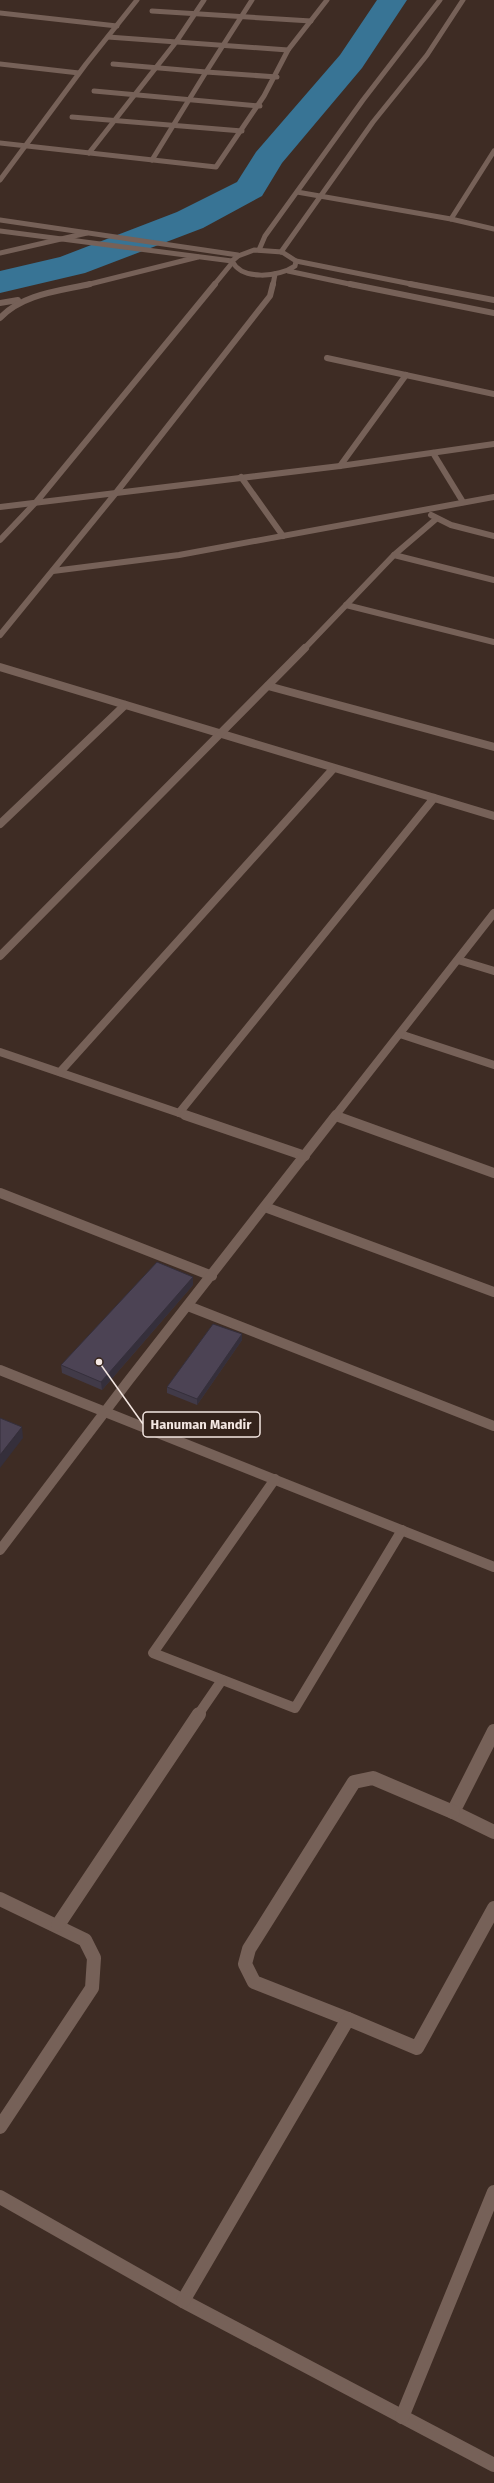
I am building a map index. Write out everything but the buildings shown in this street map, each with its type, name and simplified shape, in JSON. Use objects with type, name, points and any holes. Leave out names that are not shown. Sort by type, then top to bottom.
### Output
[{"type":"street","points":[[0,180],[79,74],[137,0]]},
{"type":"street","points":[[90,153],[154,67],[176,42],[204,0]]},
{"type":"street","points":[[152,160],[188,99],[252,0]]},
{"type":"street","points":[[322,0],[327,0]]},
{"type":"street","points":[[0,143],[216,167],[260,106],[277,77],[288,50],[327,0]]},
{"type":"street","points":[[259,250],[265,236],[440,0]]},
{"type":"street","points":[[281,252],[319,196],[373,122],[427,55],[463,0]]},
{"type":"street","points":[[152,11],[311,21]]},
{"type":"street","points":[[0,13],[117,26]]},
{"type":"street","points":[[108,37],[288,50]]},
{"type":"street","points":[[0,64],[79,74]]},
{"type":"street","points":[[112,64],[277,77]]},
{"type":"street","points":[[94,91],[260,106]]},
{"type":"street","points":[[72,117],[242,131]]},
{"type":"street","points":[[451,219],[494,151]]},
{"type":"street","points":[[297,192],[451,219],[494,229]]},
{"type":"street","points":[[0,220],[238,255],[259,250],[281,252],[291,256],[296,261],[494,300]]},
{"type":"street","points":[[0,231],[232,262]]},
{"type":"street","points":[[0,253],[87,233]]},
{"type":"street","points":[[0,540],[37,501],[238,255]]},
{"type":"street","points":[[0,303],[27,299],[198,257]]},
{"type":"street","points":[[232,262],[236,269],[247,273],[275,274],[288,271],[295,266],[296,261]]},
{"type":"street","points":[[288,271],[494,313]]},
{"type":"street","points":[[0,635],[117,491],[270,296],[275,274]]},
{"type":"street","points":[[0,318],[10,307],[27,299]]},
{"type":"street","points":[[327,358],[494,394]]},
{"type":"street","points":[[340,466],[406,375]]},
{"type":"street","points":[[0,507],[117,491],[340,466],[494,444]]},
{"type":"street","points":[[434,453],[463,502]]},
{"type":"street","points":[[241,477],[283,536]]},
{"type":"street","points":[[53,570],[179,555],[463,502],[494,498]]},
{"type":"street","points":[[423,510],[436,519],[494,536]]},
{"type":"street","points":[[0,956],[221,735],[394,555],[436,519]]},
{"type":"street","points":[[394,555],[494,580]]},
{"type":"street","points":[[346,605],[494,642]]},
{"type":"street","points":[[0,667],[333,769],[494,816]]},
{"type":"street","points":[[268,686],[494,747]]},
{"type":"street","points":[[0,824],[125,705]]},
{"type":"street","points":[[60,1072],[333,769]]},
{"type":"street","points":[[179,1113],[434,798]]},
{"type":"street","points":[[0,1550],[129,1380],[212,1276],[494,913]]},
{"type":"street","points":[[458,960],[494,971]]},
{"type":"street","points":[[400,1034],[494,1065]]},
{"type":"street","points":[[0,1052],[305,1156]]},
{"type":"street","points":[[336,1116],[494,1173]]},
{"type":"street","points":[[0,1193],[212,1276]]},
{"type":"street","points":[[265,1208],[494,1292]]},
{"type":"street","points":[[188,1306],[494,1426]]},
{"type":"street","points":[[0,1370],[494,1567]]},
{"type":"street","points":[[275,1479],[153,1653],[295,1708],[402,1530]]},
{"type":"street","points":[[58,1925],[222,1680]]},
{"type":"street","points":[[453,1812],[494,1731]]},
{"type":"street","points":[[494,1832],[386,1782],[373,1778],[354,1782],[249,1949],[245,1964],[254,1982],[348,2019],[416,2048],[494,1908]]},
{"type":"street","points":[[0,1899],[58,1925],[85,1940],[94,1958],[92,1988],[0,2127]]},
{"type":"street","points":[[183,2301],[348,2019]]},
{"type":"street","points":[[402,2417],[494,2192]]},
{"type":"street","points":[[0,2197],[183,2301],[494,2465]]},
{"type":"waterway","points":[[0,282],[72,265],[190,220],[250,189],[268,159],[351,61],[392,0]]},
{"type":"place","name":"Hanuman Mandir","points":[[99,1362]]}]
